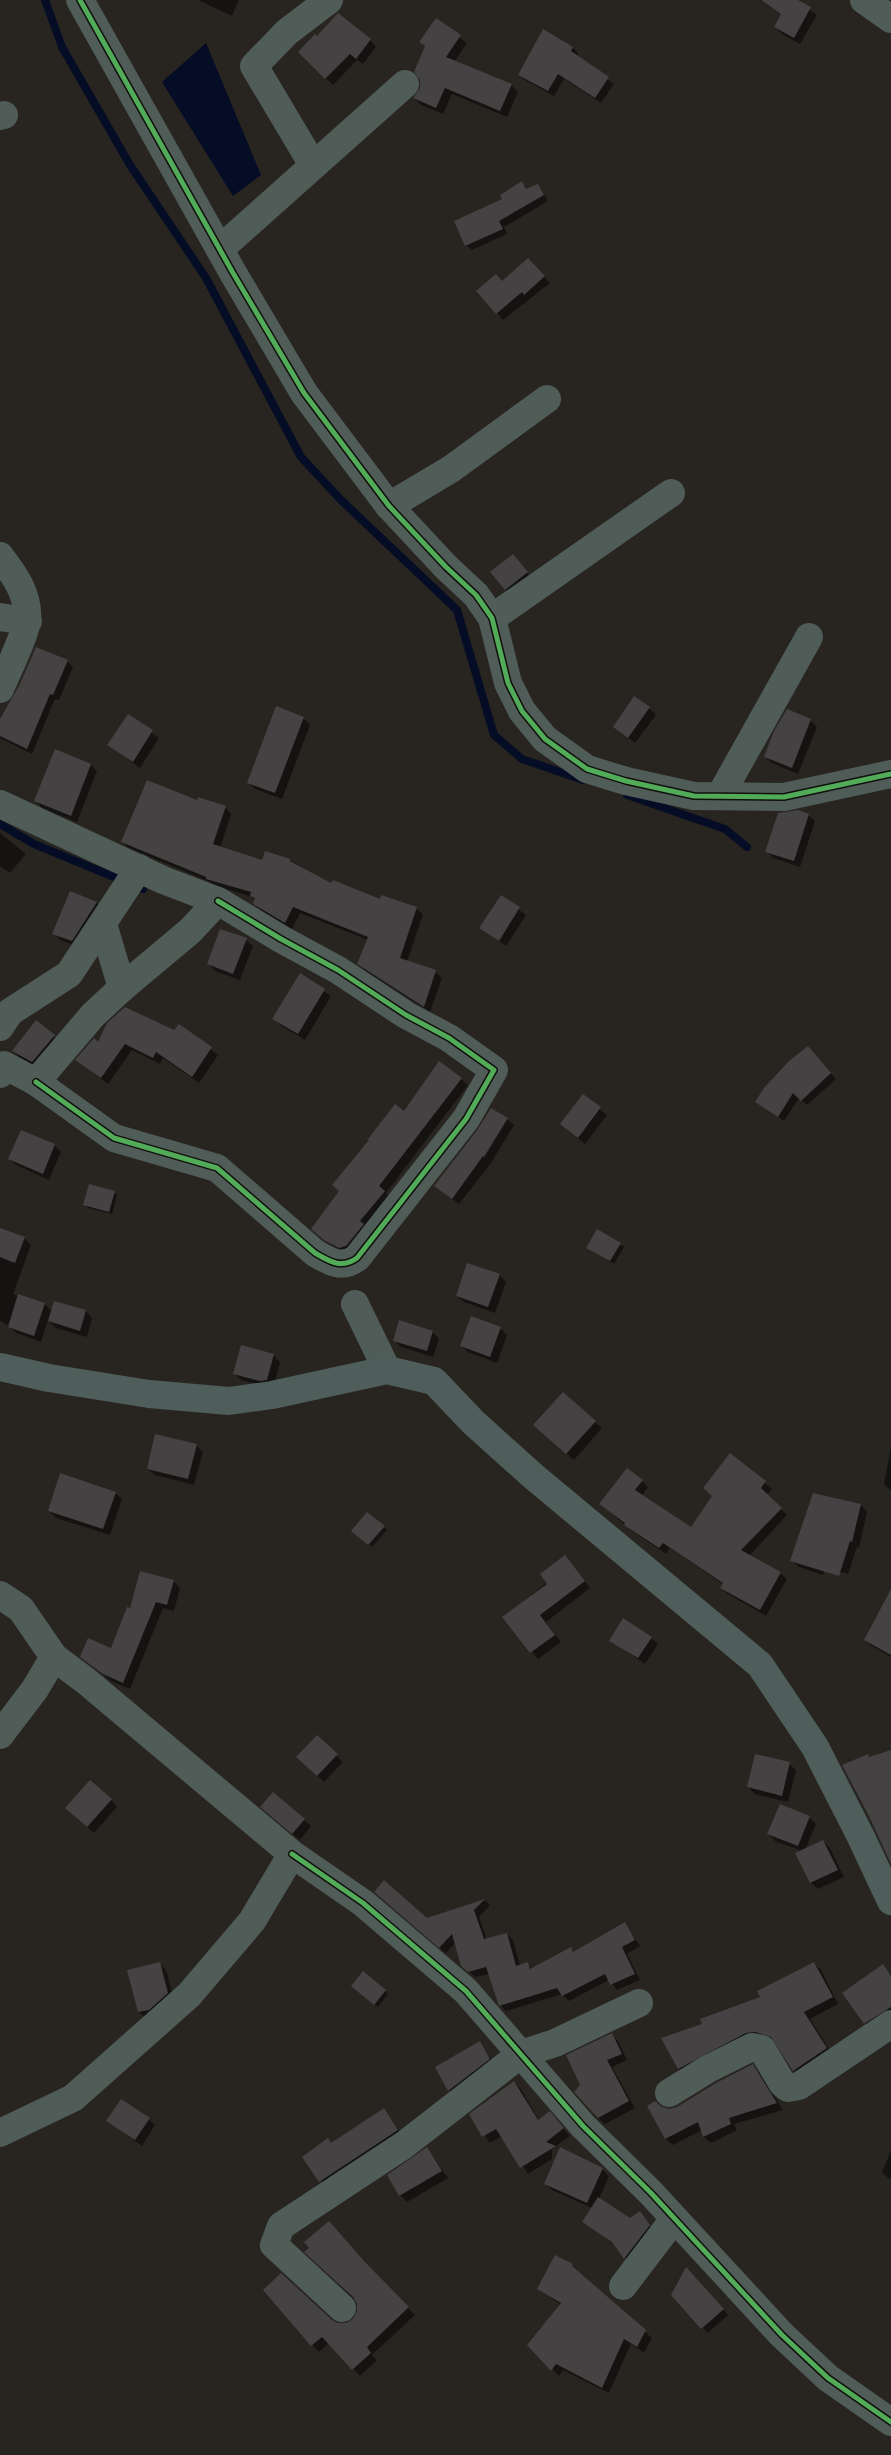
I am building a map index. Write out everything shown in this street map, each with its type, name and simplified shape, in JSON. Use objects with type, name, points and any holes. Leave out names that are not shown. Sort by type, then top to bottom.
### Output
[{"type":"main road","points":[[0,1367],[49,1378],[149,1394],[229,1401],[272,1395],[387,1370],[434,1381],[473,1422],[533,1476],[760,1665],[815,1747],[860,1835],[891,1902]]},
{"type":"street","points":[[80,0],[220,249],[304,393],[390,506],[446,567],[476,595],[492,618],[508,683],[522,711],[545,739],[587,769],[626,781],[694,796],[784,797],[891,774]]},
{"type":"street","points":[[313,165],[254,66],[287,32],[329,0]]},
{"type":"street","points":[[864,0],[891,19]]},
{"type":"street","points":[[220,249],[405,84]]},
{"type":"street","points":[[390,506],[451,469],[547,399]]},
{"type":"street","points":[[492,618],[671,493]]},
{"type":"street","points":[[0,556],[15,575],[25,598],[28,621],[0,689]]},
{"type":"street","points":[[0,617],[28,621]]},
{"type":"street","points":[[720,796],[809,637]]},
{"type":"street","points":[[0,804],[139,868],[218,901],[281,939],[338,970],[406,1015],[449,1038],[494,1070],[466,1119],[357,1258],[350,1263],[330,1263],[218,1168],[114,1138],[36,1082],[1,1066]]},
{"type":"street","points":[[0,1027],[10,1012],[69,974],[139,868]]},
{"type":"street","points":[[36,1082],[93,1016],[122,988],[190,931],[218,901]]},
{"type":"street","points":[[103,924],[122,988]]},
{"type":"street","points":[[355,1304],[387,1370]]},
{"type":"street","points":[[0,1595],[22,1609],[54,1658],[86,1681],[292,1854],[363,1903],[466,1991],[583,2126],[651,2193],[782,2335],[828,2378],[891,2422]]},
{"type":"street","points":[[0,1735],[35,1689],[54,1658]]},
{"type":"street","points":[[0,2133],[73,2098],[189,1995],[252,1922],[292,1854]]},
{"type":"street","points":[[342,2308],[274,2245],[281,2226],[404,2145],[521,2054],[555,2043],[639,2003]]},
{"type":"street","points":[[669,2093],[708,2068],[752,2047],[762,2050],[782,2083],[788,2088],[798,2086],[891,2024]]},
{"type":"street","points":[[622,2286],[674,2219]]},
{"type":"water","points":[[206,43],[261,175],[233,196],[162,82]]},
{"type":"building","points":[[761,0],[798,0],[811,7],[794,38],[774,27],[781,14]]},
{"type":"building","points":[[338,13],[371,39],[356,59],[350,54],[325,79],[298,52],[315,34],[317,36]]},
{"type":"building","points":[[436,18],[461,35],[446,57],[512,84],[500,111],[445,88],[436,108],[413,98],[420,88],[420,80],[414,72],[425,46],[419,42]]},
{"type":"building","points":[[543,29],[573,47],[571,51],[609,77],[595,98],[558,74],[548,91],[518,75]]},
{"type":"building","points":[[522,181],[526,189],[538,184],[544,195],[499,221],[503,229],[465,246],[454,221],[502,199],[500,195]]},
{"type":"building","points":[[528,258],[545,276],[524,295],[522,292],[496,314],[476,291],[496,274],[502,281]]},
{"type":"building","points":[[513,554],[528,572],[505,590],[490,572]]},
{"type":"building","points":[[36,647],[68,660],[53,695],[50,694],[27,749],[0,736],[0,719],[20,684]]},
{"type":"building","points":[[634,696],[650,707],[628,738],[613,727]]},
{"type":"building","points":[[276,706],[304,717],[275,793],[247,783]]},
{"type":"building","points":[[787,709],[811,719],[792,768],[764,757],[774,731]]},
{"type":"building","points":[[128,714],[153,730],[133,762],[107,745]]},
{"type":"building","points":[[55,749],[91,764],[71,816],[34,801]]},
{"type":"building","points":[[147,780],[197,800],[198,797],[226,806],[213,844],[262,860],[265,851],[290,859],[290,861],[331,883],[333,880],[380,899],[381,895],[417,907],[400,958],[436,970],[424,1007],[357,964],[368,937],[293,907],[285,923],[253,904],[255,898],[250,896],[251,892],[206,879],[206,877],[121,842]]},
{"type":"building","points":[[798,810],[809,814],[794,861],[765,852],[778,813]]},
{"type":"building","points":[[70,891],[97,902],[72,941],[52,934]]},
{"type":"building","points":[[501,895],[520,907],[499,941],[479,928]]},
{"type":"building","points":[[220,929],[247,938],[233,974],[207,964]]},
{"type":"building","points":[[300,973],[325,989],[298,1034],[272,1019]]},
{"type":"building","points":[[125,1007],[174,1030],[179,1024],[212,1047],[192,1077],[156,1052],[153,1058],[125,1044],[101,1078],[75,1060],[94,1038],[98,1042],[107,1023]]},
{"type":"building","points":[[36,1020],[55,1035],[32,1062],[12,1051]]},
{"type":"building","points":[[808,1046],[831,1073],[801,1101],[793,1093],[778,1117],[755,1102],[764,1088],[789,1061]]},
{"type":"building","points":[[439,1061],[462,1078],[379,1186],[385,1191],[360,1221],[364,1224],[346,1246],[339,1248],[324,1240],[311,1229],[339,1191],[332,1185],[369,1140],[395,1104],[404,1111]]},
{"type":"building","points":[[583,1094],[601,1107],[578,1138],[560,1124]]},
{"type":"building","points":[[491,1108],[508,1118],[484,1157],[452,1199],[434,1186],[478,1129]]},
{"type":"building","points":[[21,1130],[55,1144],[43,1174],[8,1159]]},
{"type":"building","points":[[89,1184],[115,1191],[109,1212],[83,1205]]},
{"type":"building","points":[[0,1228],[25,1237],[15,1263],[0,1257]]},
{"type":"building","points":[[597,1229],[621,1243],[610,1261],[586,1248]]},
{"type":"building","points":[[467,1263],[500,1274],[488,1307],[456,1296]]},
{"type":"building","points":[[18,1294],[45,1303],[34,1336],[8,1327]]},
{"type":"building","points":[[54,1301],[86,1310],[80,1331],[48,1321]]},
{"type":"building","points":[[471,1316],[501,1327],[490,1357],[460,1346]]},
{"type":"building","points":[[399,1320],[433,1331],[427,1351],[393,1341]]},
{"type":"building","points":[[241,1345],[274,1354],[267,1380],[260,1381],[233,1374]]},
{"type":"building","points":[[563,1392],[596,1421],[566,1454],[533,1425]]},
{"type":"building","points":[[155,1434],[197,1444],[188,1479],[147,1469]]},
{"type":"building","points":[[730,1453],[766,1481],[761,1488],[782,1508],[741,1550],[781,1572],[760,1610],[720,1588],[723,1583],[663,1543],[659,1548],[624,1525],[625,1523],[599,1504],[627,1468],[643,1480],[635,1490],[691,1527],[712,1496],[703,1488]]},
{"type":"building","points":[[60,1473],[116,1492],[103,1529],[48,1511]]},
{"type":"building","points":[[813,1493],[861,1504],[852,1542],[850,1541],[839,1576],[790,1561]]},
{"type":"building","points":[[367,1512],[385,1526],[368,1545],[351,1531]]},
{"type":"building","points":[[565,1555],[585,1581],[540,1615],[555,1635],[530,1653],[502,1617],[547,1584],[540,1574]]},
{"type":"building","points":[[140,1571],[174,1580],[167,1605],[156,1602],[123,1683],[103,1674],[80,1657],[88,1638],[111,1648],[127,1607],[130,1608]]},
{"type":"building","points":[[891,1589],[891,1655],[864,1640]]},
{"type":"building","points":[[623,1618],[652,1637],[638,1658],[609,1641]]},
{"type":"building","points":[[317,1735],[338,1754],[317,1776],[296,1757]]},
{"type":"building","points":[[891,1750],[891,1864],[869,1816],[842,1765],[868,1754],[869,1757]]},
{"type":"building","points":[[755,1754],[790,1762],[782,1796],[747,1787]]},
{"type":"building","points":[[90,1780],[112,1799],[87,1827],[65,1808]]},
{"type":"building","points":[[273,1792],[305,1819],[292,1834],[260,1807]]},
{"type":"building","points":[[780,1804],[810,1816],[798,1846],[767,1834]]},
{"type":"building","points":[[823,1840],[838,1870],[810,1883],[795,1853]]},
{"type":"building","points":[[384,1880],[427,1918],[485,1899],[474,1910],[484,1939],[507,1933],[516,1966],[528,1962],[530,1969],[571,1947],[573,1952],[625,1922],[635,1940],[622,1947],[635,1974],[610,1985],[605,1974],[562,1996],[557,1988],[499,2006],[486,1967],[468,1972],[461,1966],[452,1934],[439,1948],[374,1892]]},
{"type":"building","points":[[160,1962],[168,1993],[149,2010],[138,2012],[127,1970]]},
{"type":"building","points":[[814,1962],[833,1997],[804,2012],[827,2048],[793,2071],[771,2037],[755,2032],[746,2033],[678,2069],[661,2038],[702,2024],[700,2019],[760,1997],[757,1991]]},
{"type":"building","points":[[883,1964],[891,1976],[891,2007],[864,2024],[842,1993]]},
{"type":"building","points":[[363,1971],[386,1990],[374,2005],[351,1986]]},
{"type":"building","points":[[612,2033],[622,2054],[607,2060],[629,2101],[598,2118],[574,2092],[580,2085],[566,2055]]},
{"type":"building","points":[[480,2041],[490,2059],[448,2091],[435,2067]]},
{"type":"building","points":[[753,2064],[777,2103],[729,2118],[731,2124],[703,2137],[698,2122],[665,2139],[647,2106],[655,2101],[662,2107],[670,2109],[677,2107],[716,2083]]},
{"type":"building","points":[[514,2081],[538,2120],[550,2111],[564,2128],[546,2142],[556,2146],[520,2168],[496,2129],[482,2137],[469,2114]]},
{"type":"building","points":[[121,2099],[150,2118],[135,2140],[106,2121]]},
{"type":"building","points":[[384,2108],[398,2130],[319,2182],[302,2157],[328,2138],[331,2143]]},
{"type":"building","points":[[427,2147],[442,2171],[399,2196],[387,2175]]},
{"type":"building","points":[[560,2147],[603,2168],[587,2203],[544,2184]]},
{"type":"building","points":[[598,2197],[630,2218],[640,2211],[650,2225],[624,2259],[612,2242],[582,2222]]},
{"type":"building","points":[[329,2221],[363,2260],[409,2307],[367,2347],[371,2353],[352,2370],[322,2337],[311,2346],[263,2290],[281,2273],[332,2320],[338,2323],[346,2323],[353,2319],[357,2311],[357,2304],[353,2297],[304,2252],[309,2248],[304,2242]]},
{"type":"building","points":[[555,2255],[573,2264],[572,2266],[646,2330],[637,2347],[624,2339],[602,2388],[556,2364],[551,2371],[527,2345],[561,2303],[537,2289]]},
{"type":"building","points":[[686,2267],[724,2309],[701,2329],[671,2295]]},
{"type":"waterway","points":[[45,0],[62,47],[130,165],[206,278],[301,457],[341,500],[457,610],[494,735],[522,759],[583,780]]},
{"type":"waterway","points":[[627,795],[725,829],[747,847]]},
{"type":"waterway","points":[[0,824],[34,844],[143,889]]},
{"type":"cycle path","points":[[80,0],[233,273],[304,393],[389,506],[446,567],[476,595],[492,618],[508,683],[522,711],[545,739],[587,769],[626,781],[694,796],[784,797],[891,774]]},
{"type":"cycle path","points":[[36,1082],[114,1138],[217,1168],[320,1256],[341,1264],[357,1258],[466,1119],[494,1070],[449,1038],[406,1015],[338,970],[281,939],[218,901]]},
{"type":"cycle path","points":[[292,1854],[363,1903],[466,1991],[583,2126],[651,2193],[782,2335],[828,2378],[891,2422]]}]
